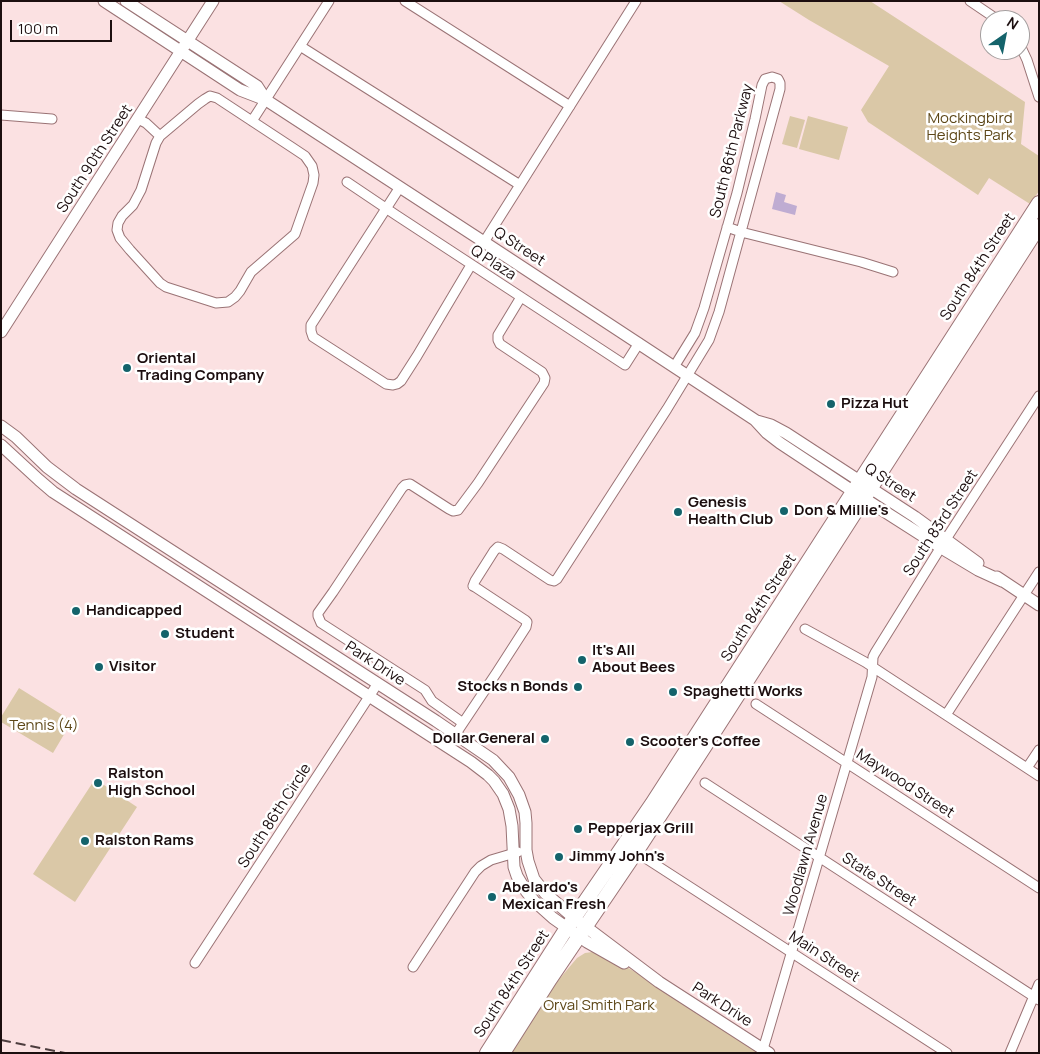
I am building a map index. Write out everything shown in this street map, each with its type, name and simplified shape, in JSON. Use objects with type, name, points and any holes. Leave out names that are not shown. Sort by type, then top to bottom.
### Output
[{"type":"main road","name":"South 84th Street","points":[[503,1053],[636,852],[1039,203]]},
{"type":"main road","name":"South 84th Street","points":[[487,1053],[571,923],[1039,226]]},
{"type":"street","name":"Q Street","points":[[104,1],[257,86],[266,100],[755,420],[786,432],[862,490],[1039,604]]},
{"type":"street","name":"Q Street","points":[[126,1],[185,47]]},
{"type":"street","name":"South 90th Street","points":[[1,332],[213,1]]},
{"type":"street","points":[[252,121],[329,1]]},
{"type":"street","points":[[405,1],[570,106]]},
{"type":"street","points":[[484,242],[636,1]]},
{"type":"street","points":[[970,1],[983,10]]},
{"type":"street","points":[[300,46],[520,185]]},
{"type":"street","points":[[1034,68],[1039,96]]},
{"type":"street","name":"South 86th Parkway","points":[[463,723],[526,627],[527,622],[473,586],[494,551],[498,547],[503,548],[550,580],[554,581],[557,579],[688,376],[709,340],[780,89],[778,80],[772,77],[765,79],[762,85],[756,119],[708,296],[695,333],[674,367]]},
{"type":"street","points":[[210,96],[216,98],[305,156],[312,166],[313,183],[295,234],[251,272],[235,297],[228,302],[216,303],[160,283],[120,238],[117,230],[118,223],[122,216],[134,205],[160,136],[205,98],[210,96]]},
{"type":"street","points":[[1,115],[52,118]]},
{"type":"street","points":[[138,119],[160,136]]},
{"type":"street","points":[[756,119],[771,123]]},
{"type":"street","name":"Q Plaza","points":[[348,182],[625,365],[639,343]]},
{"type":"street","points":[[400,187],[311,325],[314,337],[386,384],[393,385],[401,381],[471,265]]},
{"type":"street","points":[[737,193],[751,195]]},
{"type":"street","points":[[727,226],[741,232],[894,272]]},
{"type":"street","points":[[708,296],[722,299]]},
{"type":"street","points":[[447,747],[463,723],[432,701],[425,690],[321,623],[318,613],[402,488],[407,484],[412,485],[453,511],[461,508],[544,382],[545,378],[542,372],[500,344],[498,340],[498,335],[521,297]]},
{"type":"street","points":[[690,341],[703,349]]},
{"type":"street","name":"South 83rd Street","points":[[872,668],[875,653],[1039,396]]},
{"type":"street","name":"Park Drive","points":[[1,426],[16,437],[47,467],[76,489],[378,683],[493,760],[515,786],[525,812],[526,850],[534,879],[571,923],[616,959],[659,982],[766,1051]]},
{"type":"street","name":"Park Drive","points":[[1,445],[53,492],[471,762],[488,775],[503,794],[509,809],[512,826],[514,867],[517,876],[526,891],[543,910],[571,923]]},
{"type":"street","points":[[946,715],[1039,572]]},
{"type":"street","points":[[806,629],[872,668],[1039,776]]},
{"type":"street","name":"Woodlawn Avenue","points":[[766,1051],[767,1036],[872,677],[872,668]]},
{"type":"street","name":"South 86th Circle","points":[[195,963],[378,683]]},
{"type":"street","name":"Maywood Street","points":[[756,704],[1039,888]]},
{"type":"street","points":[[1027,768],[1039,750]]},
{"type":"street","name":"State Street","points":[[705,783],[1036,998]]},
{"type":"street","points":[[413,967],[475,872],[486,863],[526,850]]},
{"type":"street","name":"Main Street","points":[[636,852],[947,1053]]},
{"type":"street","points":[[1010,1053],[1036,998],[1039,984]]},
{"type":"green space","name":"Mockingbird Heights Park","points":[[779,1],[870,1],[1025,102],[1021,144],[1039,156],[1039,191],[1030,204],[989,178],[978,195],[868,122],[861,110],[889,66]]},
{"type":"green space","points":[[790,116],[805,120],[797,148],[782,144]]},
{"type":"green space","points":[[808,116],[848,127],[839,160],[799,149]]},
{"type":"green space","name":"Tennis (4)","points":[[19,688],[72,721],[53,753],[1,722],[1,717]]},
{"type":"green space","name":"Ralston Rams","points":[[95,779],[137,807],[75,902],[33,874]]},
{"type":"green space","name":"Orval Smith Park","points":[[600,951],[672,994],[763,1053],[511,1053],[556,983],[577,958],[585,953]]},
{"type":"shaded area","points":[[776,192],[786,195],[784,202],[797,206],[795,215],[772,209]]},
{"type":"railway","points":[[1,1040],[65,1053]]},
{"type":"place","name":"Oriental Trading Company","points":[[127,368]]},
{"type":"place","name":"Pizza Hut","points":[[831,404]]},
{"type":"place","name":"Don & Millie's","points":[[784,511]]},
{"type":"place","name":"Genesis Health Club","points":[[678,512]]},
{"type":"place","name":"Handicapped","points":[[76,611]]},
{"type":"place","name":"Student","points":[[165,634]]},
{"type":"place","name":"It's All About Bees","points":[[582,660]]},
{"type":"place","name":"Visitor","points":[[99,667]]},
{"type":"place","name":"Stocks n Bonds","points":[[578,687]]},
{"type":"place","name":"Spaghetti Works","points":[[673,692]]},
{"type":"place","name":"Dollar General","points":[[545,739]]},
{"type":"place","name":"Scooter's Coffee","points":[[630,742]]},
{"type":"place","name":"Ralston High School","points":[[98,783]]},
{"type":"place","name":"Pepperjax Grill","points":[[578,829]]},
{"type":"place","name":"Ralston Rams","points":[[85,841]]},
{"type":"place","name":"Jimmy John's","points":[[559,857]]},
{"type":"place","name":"Abelardo's Mexican Fresh","points":[[492,897]]}]
